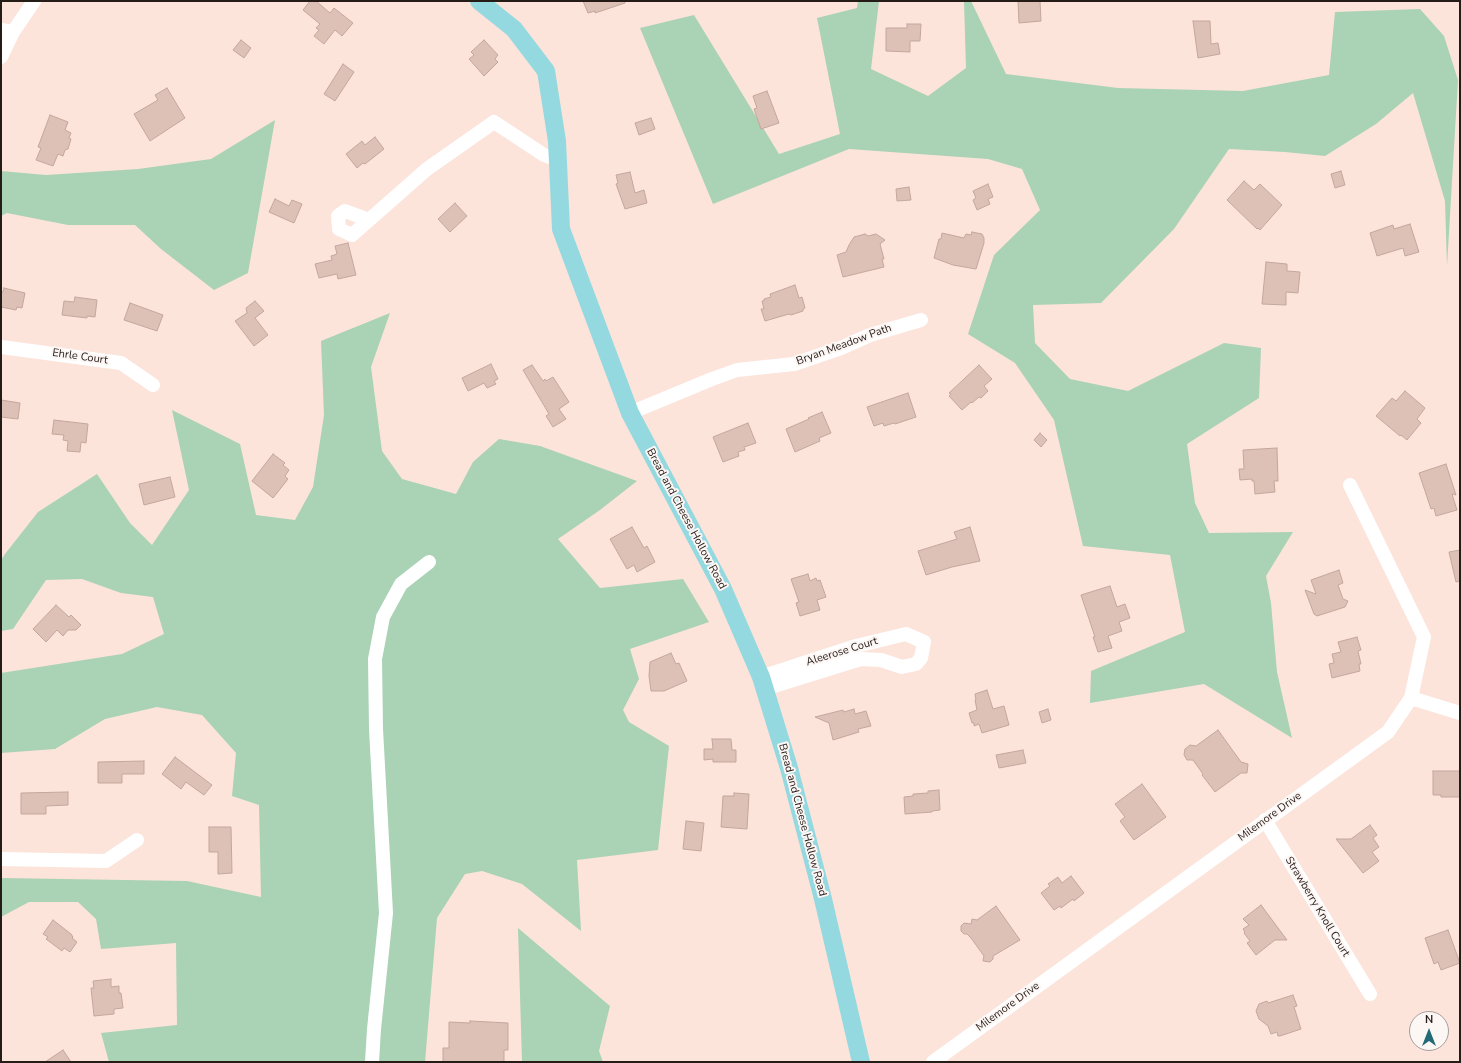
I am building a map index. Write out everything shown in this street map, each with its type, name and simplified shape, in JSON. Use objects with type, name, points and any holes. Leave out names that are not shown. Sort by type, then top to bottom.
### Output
[{"type":"main road","name":"Bread and Cheese Hollow Road","points":[[479,1],[514,29],[546,71],[557,141],[561,229],[630,413],[723,589],[763,683],[789,768],[823,899],[861,1062]]},
{"type":"street","points":[[1,57],[7,31],[34,1]]},
{"type":"street","points":[[369,220],[427,169],[494,122],[544,155],[558,160]]},
{"type":"street","name":"Bryan Meadow Path","points":[[630,413],[737,370],[794,364],[841,348],[870,335],[921,320]]},
{"type":"street","name":"Ehrle Court","points":[[1,347],[121,362],[153,384]]},
{"type":"street","name":"Milemore Drive","points":[[933,1062],[1388,732],[1410,698],[1424,637],[1350,485]]},
{"type":"street","points":[[372,1062],[386,913],[376,729],[375,659],[383,618],[401,584],[429,562]]},
{"type":"street","name":"Aleerose Court","points":[[906,634],[924,642],[921,658],[916,664],[902,667],[881,660],[861,659],[763,683],[856,646],[906,634]]},
{"type":"street","points":[[1410,698],[1460,713]]},
{"type":"street","name":"Strawberry Knoll Court","points":[[1265,820],[1370,994]]},
{"type":"street","points":[[1,859],[106,861],[137,840]]},
{"type":"green space","points":[[858,1],[879,1],[871,69],[928,96],[966,68],[964,1],[971,1],[1006,74],[1118,88],[1243,91],[1329,75],[1335,12],[1420,9],[1444,36],[1458,80],[1447,266],[1445,201],[1413,93],[1376,124],[1325,156],[1229,149],[1174,229],[1101,303],[1033,305],[1035,343],[1070,379],[1128,391],[1224,343],[1261,348],[1259,398],[1187,444],[1195,503],[1209,533],[1293,532],[1266,576],[1271,603],[1277,672],[1292,738],[1204,684],[1090,703],[1091,671],[1185,632],[1170,555],[1083,546],[1054,420],[1015,363],[968,334],[994,255],[1040,210],[1022,169],[988,159],[849,149],[713,204],[640,28],[694,15],[779,154],[840,134],[817,18],[857,8]]},
{"type":"green space","points":[[275,120],[248,273],[214,290],[161,249],[135,225],[68,225],[7,213],[1,216],[1,171],[46,175],[138,169],[211,159]]},
{"type":"green space","points":[[390,313],[371,367],[382,451],[402,479],[456,494],[473,462],[499,439],[540,446],[637,481],[600,510],[558,539],[600,588],[683,579],[709,622],[630,649],[639,679],[623,710],[629,722],[669,746],[658,850],[577,860],[581,931],[522,884],[482,871],[465,874],[437,918],[425,1062],[109,1062],[101,1033],[177,1025],[176,943],[101,949],[96,919],[78,902],[29,902],[1,917],[1,878],[187,881],[261,897],[259,805],[232,796],[236,753],[202,715],[157,707],[105,719],[55,749],[1,753],[1,673],[122,654],[164,634],[153,597],[121,593],[82,579],[46,580],[13,629],[1,631],[1,560],[38,512],[97,474],[130,523],[152,545],[189,490],[172,410],[240,444],[256,515],[295,520],[313,487],[324,415],[321,341]]},
{"type":"green space","points":[[518,928],[610,1006],[599,1051],[603,1062],[522,1062]]},
{"type":"building","points":[[310,1],[316,1],[330,13],[334,8],[353,23],[342,36],[335,30],[324,44],[314,36],[319,30],[316,28],[320,24],[303,10]]},
{"type":"building","points":[[583,1],[625,1],[625,3],[595,13],[595,11],[588,13]]},
{"type":"building","points":[[1018,1],[1040,1],[1041,21],[1019,23]]},
{"type":"building","points":[[1193,21],[1210,21],[1211,44],[1218,43],[1220,54],[1198,58]]},
{"type":"building","points":[[907,24],[921,24],[920,41],[910,41],[910,52],[886,51],[886,28],[907,28]]},
{"type":"building","points":[[241,40],[251,48],[244,58],[233,50]]},
{"type":"building","points":[[484,40],[498,55],[495,59],[498,62],[484,76],[469,59],[474,55],[471,52]]},
{"type":"building","points":[[343,64],[354,72],[335,101],[324,94]]},
{"type":"building","points":[[167,88],[185,118],[150,141],[134,114],[158,100],[155,95]]},
{"type":"building","points":[[767,91],[779,123],[761,129],[754,109],[757,108],[753,96]]},
{"type":"building","points":[[50,115],[68,122],[65,130],[71,133],[68,149],[65,150],[63,156],[58,154],[53,166],[36,160],[41,148],[38,147]]},
{"type":"building","points":[[651,118],[655,129],[639,135],[635,123]]},
{"type":"building","points":[[375,137],[384,149],[365,164],[363,163],[357,168],[346,154],[362,141],[365,145]]},
{"type":"building","points":[[1341,171],[1345,185],[1335,188],[1331,174]]},
{"type":"building","points":[[630,172],[635,193],[644,190],[647,203],[625,209],[616,184],[618,183],[616,175]]},
{"type":"building","points":[[1244,181],[1254,190],[1260,184],[1282,205],[1260,230],[1258,228],[1257,229],[1227,200]]},
{"type":"building","points":[[988,184],[993,197],[988,199],[990,204],[977,210],[973,200],[976,198],[973,191]]},
{"type":"building","points":[[909,187],[911,200],[897,201],[896,189]]},
{"type":"building","points":[[275,199],[289,206],[292,200],[302,204],[294,223],[269,212]]},
{"type":"building","points":[[455,203],[467,216],[450,232],[438,219]]},
{"type":"building","points":[[1410,224],[1419,252],[1405,256],[1403,248],[1377,256],[1370,233],[1393,225],[1394,229]]},
{"type":"building","points":[[972,232],[982,234],[984,238],[984,243],[976,269],[953,265],[934,258],[942,233],[964,238],[966,234],[971,235]]},
{"type":"building","points":[[865,234],[868,236],[876,234],[885,240],[880,244],[884,259],[882,259],[884,267],[843,277],[837,255],[846,252],[854,237]]},
{"type":"building","points":[[348,243],[356,275],[338,279],[337,274],[319,278],[315,264],[332,260],[331,256],[337,254],[335,246]]},
{"type":"building","points":[[1266,262],[1287,264],[1287,271],[1300,272],[1298,293],[1286,292],[1286,305],[1262,304]]},
{"type":"building","points":[[795,285],[799,298],[802,297],[805,308],[803,311],[765,321],[761,309],[764,309],[762,301],[771,297],[770,294]]},
{"type":"building","points":[[4,288],[25,293],[22,308],[17,307],[16,310],[1,307],[1,292],[3,292]]},
{"type":"building","points":[[75,297],[97,300],[95,317],[87,316],[87,318],[62,315],[64,301],[74,302]]},
{"type":"building","points":[[255,301],[264,311],[255,318],[268,335],[254,346],[235,321],[247,313],[246,308]]},
{"type":"building","points":[[130,303],[163,315],[157,331],[124,320]]},
{"type":"building","points":[[491,364],[498,379],[494,381],[496,384],[487,388],[484,383],[468,391],[462,378]]},
{"type":"building","points":[[532,365],[543,381],[553,377],[569,402],[559,409],[566,419],[553,427],[546,416],[549,414],[523,370]]},
{"type":"building","points":[[979,365],[992,379],[984,386],[988,391],[981,398],[979,397],[972,403],[971,402],[962,410],[949,396],[951,394],[949,393]]},
{"type":"building","points":[[1405,391],[1425,408],[1417,419],[1421,423],[1407,440],[1376,416],[1392,398],[1396,401]]},
{"type":"building","points":[[908,393],[916,417],[895,424],[884,426],[883,423],[874,426],[867,407]]},
{"type":"building","points":[[1,400],[20,403],[18,419],[1,417]]},
{"type":"building","points":[[822,412],[831,433],[819,438],[820,441],[795,452],[786,429]]},
{"type":"building","points":[[54,420],[88,424],[86,443],[81,442],[80,452],[67,451],[68,441],[63,440],[64,435],[52,434]]},
{"type":"building","points":[[748,423],[756,443],[744,447],[745,450],[738,452],[739,456],[723,462],[713,437]]},
{"type":"building","points":[[1040,433],[1047,440],[1041,447],[1034,440]]},
{"type":"building","points":[[1277,448],[1278,481],[1274,481],[1275,492],[1255,494],[1254,481],[1252,481],[1252,479],[1240,480],[1239,469],[1244,469],[1243,450]]},
{"type":"building","points":[[273,454],[285,463],[283,465],[289,470],[285,476],[288,479],[273,498],[252,481]]},
{"type":"building","points":[[1446,464],[1456,495],[1452,494],[1457,510],[1436,516],[1434,508],[1431,509],[1419,473]]},
{"type":"building","points":[[170,477],[175,497],[144,505],[139,484]]},
{"type":"building","points":[[632,527],[644,548],[647,546],[655,562],[637,572],[634,565],[627,569],[610,539]]},
{"type":"building","points":[[970,527],[980,561],[952,567],[926,575],[918,551],[957,539],[954,532]]},
{"type":"building","points":[[1460,550],[1460,581],[1456,582],[1449,552]]},
{"type":"building","points":[[1339,570],[1343,583],[1338,585],[1343,599],[1348,601],[1345,607],[1317,616],[1314,614],[1305,590],[1316,594],[1311,580]]},
{"type":"building","points":[[808,574],[810,581],[816,578],[817,581],[820,580],[826,597],[817,600],[820,610],[800,616],[796,603],[799,602],[791,579]]},
{"type":"building","points":[[1110,586],[1117,607],[1125,604],[1130,618],[1119,622],[1122,631],[1108,636],[1112,648],[1098,652],[1093,637],[1095,637],[1081,595]]},
{"type":"building","points":[[56,605],[69,617],[71,615],[81,625],[76,630],[68,630],[63,636],[57,630],[46,642],[33,629]]},
{"type":"building","points":[[1357,637],[1361,650],[1358,651],[1361,664],[1359,664],[1360,671],[1332,678],[1329,664],[1334,663],[1332,654],[1341,652],[1338,642]]},
{"type":"building","points":[[671,653],[676,664],[679,663],[687,681],[664,691],[651,691],[649,676],[650,662]]},
{"type":"building","points":[[987,690],[993,709],[1004,706],[1009,725],[982,733],[979,724],[974,726],[974,723],[972,723],[969,713],[977,710],[975,694]]},
{"type":"building","points":[[854,709],[855,714],[866,711],[871,726],[858,729],[859,732],[833,740],[829,723],[815,717],[843,710],[844,712]]},
{"type":"building","points":[[1048,709],[1051,720],[1042,723],[1039,712]]},
{"type":"building","points":[[1218,730],[1241,762],[1248,764],[1247,773],[1241,773],[1215,792],[1193,760],[1187,760],[1184,755],[1185,749],[1190,745],[1196,746]]},
{"type":"building","points":[[712,739],[731,739],[732,750],[736,750],[736,762],[713,762],[713,759],[704,760],[704,749],[713,749]]},
{"type":"building","points":[[1023,750],[1026,763],[999,768],[996,755]]},
{"type":"building","points":[[175,757],[212,785],[204,795],[186,782],[181,789],[162,774]]},
{"type":"building","points":[[144,761],[144,774],[122,774],[122,783],[98,783],[98,762]]},
{"type":"building","points":[[1433,771],[1459,771],[1460,797],[1441,797],[1441,795],[1433,795]]},
{"type":"building","points":[[1142,784],[1166,817],[1134,840],[1120,821],[1125,817],[1115,804]]},
{"type":"building","points":[[939,790],[940,810],[905,814],[904,797]]},
{"type":"building","points":[[68,792],[68,805],[46,806],[46,814],[21,814],[21,793]]},
{"type":"building","points":[[734,793],[749,794],[747,829],[721,827],[723,796],[734,796]]},
{"type":"building","points":[[686,821],[704,823],[701,851],[683,849]]},
{"type":"building","points":[[1370,825],[1377,835],[1373,838],[1379,847],[1372,852],[1379,861],[1363,873],[1336,839],[1351,839]]},
{"type":"building","points":[[209,827],[231,827],[232,873],[218,874],[218,852],[209,852]]},
{"type":"building","points":[[1071,876],[1084,893],[1074,901],[1073,899],[1061,908],[1060,906],[1054,910],[1041,893],[1050,886],[1048,884],[1058,877],[1062,883]]},
{"type":"building","points":[[1261,905],[1287,940],[1275,940],[1256,955],[1247,943],[1250,941],[1243,929],[1249,925],[1243,919]]},
{"type":"building","points":[[996,906],[1020,940],[993,956],[993,959],[990,962],[983,961],[984,956],[971,938],[961,931],[961,926],[964,923],[971,924],[972,919],[977,920]]},
{"type":"building","points":[[53,920],[71,934],[73,937],[72,938],[77,942],[70,952],[64,948],[62,951],[46,939],[48,937],[43,934]]},
{"type":"building","points":[[1448,930],[1460,963],[1441,970],[1438,962],[1434,964],[1425,938]]},
{"type":"building","points":[[111,979],[111,987],[119,986],[119,993],[121,993],[123,1008],[114,1009],[114,1014],[94,1016],[91,988],[94,988],[93,981]]},
{"type":"building","points":[[1293,995],[1297,1006],[1294,1007],[1301,1029],[1280,1036],[1278,1036],[1277,1032],[1271,1034],[1268,1026],[1259,1019],[1256,1011],[1259,1004],[1267,1001],[1268,1003]]},
{"type":"building","points":[[470,1021],[508,1023],[508,1050],[504,1050],[504,1062],[443,1062],[443,1048],[449,1048],[449,1022],[470,1023]]},
{"type":"building","points":[[63,1050],[71,1062],[45,1062]]}]
